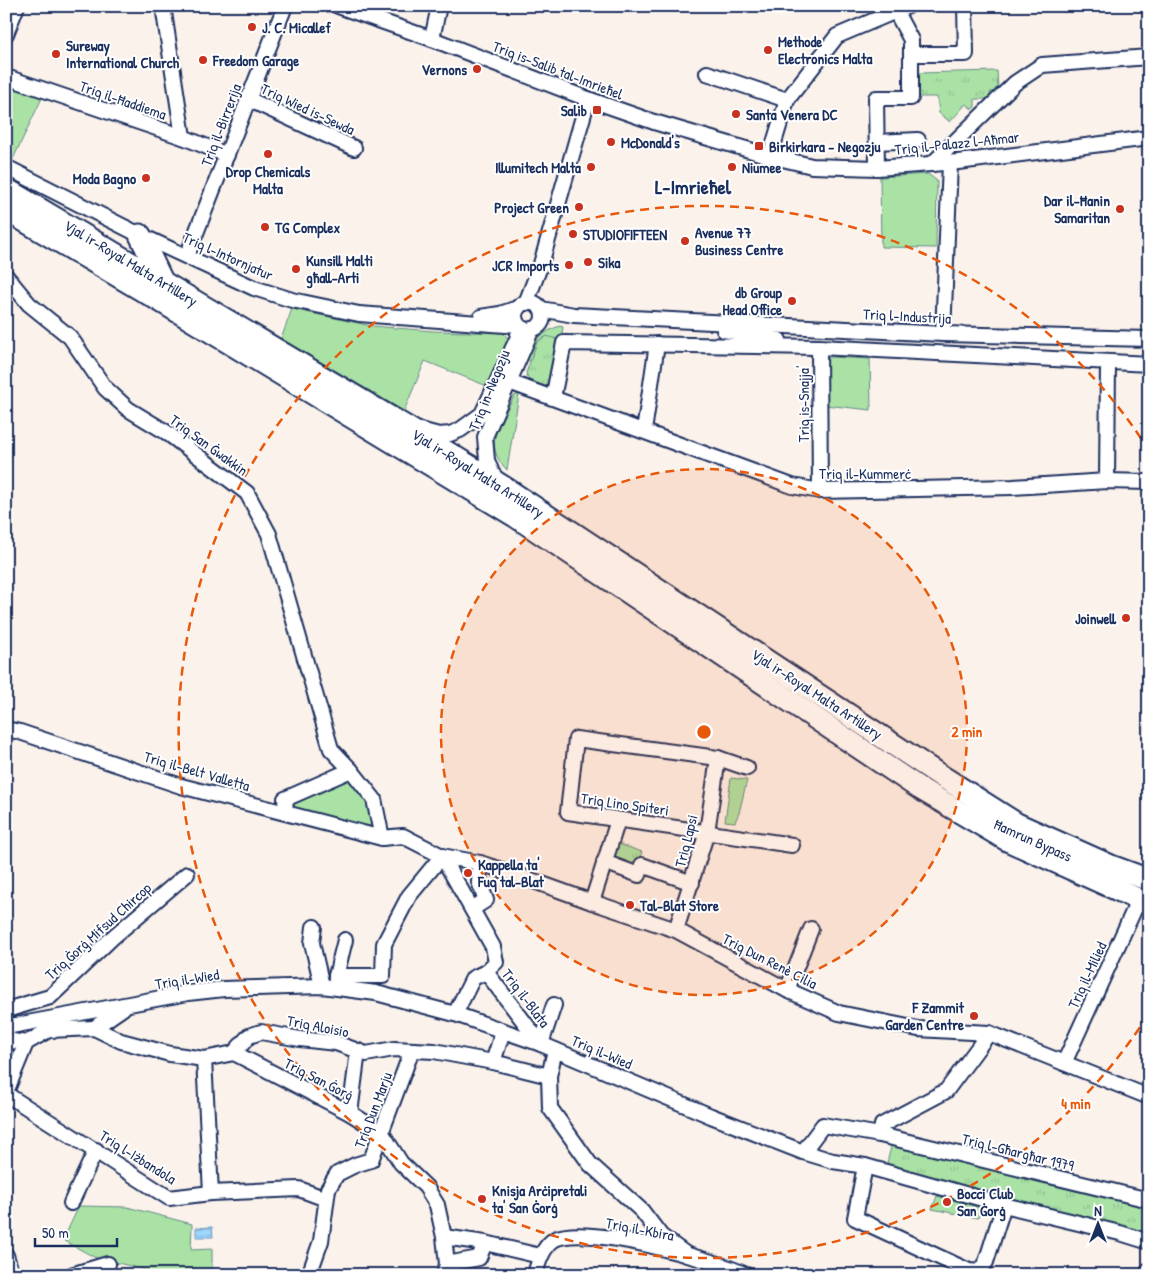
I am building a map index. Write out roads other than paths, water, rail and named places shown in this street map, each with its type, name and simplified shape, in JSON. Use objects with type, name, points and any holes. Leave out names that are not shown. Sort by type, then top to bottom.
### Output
[{"type":"highway","name":"Vjal ir-Royal Malta Artillery","points":[[6,189],[505,488],[938,774]]},
{"type":"highway","name":"Vjal ir-Royal Malta Artillery","points":[[6,210],[162,302],[523,521],[918,788]]},
{"type":"highway","points":[[140,235],[163,283]]},
{"type":"highway","points":[[938,774],[1019,815],[1149,871]]},
{"type":"highway","name":"Ħamrun Bypass","points":[[938,774],[1017,824],[1110,870],[1146,897]]},
{"type":"highway","points":[[918,788],[1007,840],[1146,897]]},
{"type":"highway","name":"Ħamrun Bypass","points":[[918,788],[1110,870],[1149,880]]},
{"type":"street","points":[[163,6],[183,137]]},
{"type":"street","name":"Triq il-Birrerija","points":[[187,256],[285,6]]},
{"type":"street","name":"Triq is-Salib tal-Imrieħel","points":[[338,6],[432,39],[588,99],[686,133],[770,156]]},
{"type":"street","points":[[432,39],[439,6]]},
{"type":"street","points":[[911,54],[966,54],[965,6]]},
{"type":"street","points":[[770,156],[787,100],[837,36],[902,9],[911,40],[911,98],[876,98],[876,168]]},
{"type":"street","points":[[6,34],[13,10]]},
{"type":"street","points":[[932,164],[1015,83],[1042,65],[1149,57]]},
{"type":"street","points":[[707,73],[787,100]]},
{"type":"street","name":"Triq il-Ħaddiema","points":[[6,77],[183,137],[228,155]]},
{"type":"street","name":"Triq Wied is-Sewda","points":[[248,99],[354,148]]},
{"type":"street","points":[[531,306],[543,317],[527,326],[515,315],[531,306],[541,264],[588,99]]},
{"type":"street","name":"Triq il-Palazz l-Aħmar","points":[[770,156],[812,166],[876,168],[950,163],[1149,138]]},
{"type":"street","points":[[876,142],[918,140]]},
{"type":"street","points":[[943,334],[950,163]]},
{"type":"street","name":"Triq l-Intornjatur","points":[[6,167],[140,235],[254,288],[292,300],[359,314],[527,326]]},
{"type":"street","name":"Triq San Ġwakkin","points":[[6,276],[29,304],[70,337],[105,388],[128,409],[166,432],[248,493],[269,534],[331,750],[351,770],[374,799],[382,838]]},
{"type":"street","name":"Triq l-Intornjatur","points":[[453,321],[500,314],[531,306]]},
{"type":"street","name":"Triq l-Industrija","points":[[531,306],[574,315],[943,334],[1149,339]]},
{"type":"street","name":"Triq l-Industrija","points":[[527,326],[574,315]]},
{"type":"street","name":"Triq l-Industrija","points":[[664,319],[819,347]]},
{"type":"street","name":"Triq in-Negozju","points":[[403,426],[439,435],[450,434],[460,430],[482,414],[513,348],[527,326]]},
{"type":"street","name":"Triq in-Negozju","points":[[505,488],[492,473],[485,437],[509,382],[527,326]]},
{"type":"street","name":"Triq l-Industrija","points":[[553,398],[564,343],[819,347],[1149,364]]},
{"type":"street","points":[[644,431],[657,344]]},
{"type":"street","name":"Triq is-Snajja'","points":[[819,347],[820,491]]},
{"type":"street","points":[[1107,481],[1108,363]]},
{"type":"street","name":"Triq il-Kummerċ","points":[[509,382],[792,486],[820,491],[1013,487],[1107,481],[1149,482]]},
{"type":"street","name":"Triq il-Belt Valletta","points":[[6,729],[182,786],[382,838]]},
{"type":"street","name":"Triq Lino Spiteri","points":[[718,758],[576,738],[568,812],[792,845]]},
{"type":"street","points":[[718,758],[747,768]]},
{"type":"street","name":"Triq Lapsi","points":[[676,930],[707,832],[718,758]]},
{"type":"street","points":[[286,812],[285,799],[351,770]]},
{"type":"street","points":[[592,902],[618,820]]},
{"type":"street","name":"Triq Dun Renè Cilia","points":[[382,838],[403,836],[442,856],[480,864],[676,930],[787,990],[840,1013],[918,1029],[990,1033],[1149,1098]]},
{"type":"street","points":[[331,983],[382,976],[384,944],[409,896],[442,856]]},
{"type":"street","name":"Triq il-Blata","points":[[442,856],[493,947],[496,962],[486,972],[473,978],[455,1014]]},
{"type":"street","points":[[604,862],[639,875],[642,864],[692,883]]},
{"type":"street","points":[[472,909],[486,900],[479,882],[480,864]]},
{"type":"street","name":"Triq Ġorġ Mifsud Chircop","points":[[26,1004],[50,997],[113,937],[187,874]]},
{"type":"street","name":"Triq il-Milied","points":[[1064,1063],[1146,897]]},
{"type":"street","points":[[314,928],[312,943],[331,983]]},
{"type":"street","points":[[787,990],[811,929]]},
{"type":"street","points":[[331,983],[345,940]]},
{"type":"street","name":"Triq il-Blata","points":[[486,972],[541,1044]]},
{"type":"street","name":"Triq il-Wied","points":[[6,1027],[224,989],[331,983],[455,1014],[541,1044],[711,1116],[803,1152],[865,1166],[1004,1205],[1149,1242]]},
{"type":"street","points":[[6,1010],[26,1004],[30,1022]]},
{"type":"street","points":[[94,1028],[128,1005]]},
{"type":"street","points":[[541,1044],[554,1005]]},
{"type":"street","points":[[6,1040],[26,1043],[49,1030],[94,1028],[121,1041],[170,1054],[204,1059],[234,1053]]},
{"type":"street","points":[[493,1062],[503,1031]]},
{"type":"street","name":"Triq Aloisio","points":[[234,1053],[249,1036],[261,1032],[336,1043],[366,1054],[394,1049],[434,1051],[493,1062],[549,1076]]},
{"type":"street","points":[[880,1135],[882,1125],[946,1091],[990,1033]]},
{"type":"street","points":[[6,1093],[26,1043]]},
{"type":"street","name":"Triq Dun Marju","points":[[309,1275],[320,1241],[328,1189],[337,1174],[371,1160],[412,1050]]},
{"type":"street","points":[[555,1050],[549,1076],[550,1108],[590,1164],[642,1211],[661,1236],[687,1255]]},
{"type":"street","points":[[350,1114],[358,1051]]},
{"type":"street","name":"Triq San Ġorġ","points":[[234,1053],[382,1133],[401,1163],[426,1187],[437,1205],[444,1237],[446,1270],[479,1258],[485,1243]]},
{"type":"street","points":[[204,1059],[211,1193]]},
{"type":"street","name":"Triq l-Iżbandola","points":[[6,1093],[169,1198],[211,1193],[299,1189],[326,1199]]},
{"type":"street","name":"Triq l-Għargħar 1979","points":[[803,1152],[822,1125],[880,1135],[1149,1200]]},
{"type":"street","points":[[71,1203],[96,1150]]},
{"type":"street","points":[[865,1166],[856,1218],[969,1271],[979,1272],[986,1262],[1004,1205]]},
{"type":"street","name":"Triq il-Kbira","points":[[540,1256],[554,1240],[567,1236],[587,1236],[632,1241],[706,1260],[746,1275]]},
{"type":"street","points":[[444,1237],[485,1243],[540,1256],[535,1275]]},
{"type":"street","points":[[6,1255],[12,1275]]},
{"type":"street","points":[[71,1275],[108,1264]]},
{"type":"street","points":[[1147,1275],[1149,1270]]},
{"type":"water","points":[[212,1227],[213,1237],[196,1237],[196,1228]]},
{"type":"place","name":"J. C. Micallef","points":[[252,27]]},
{"type":"place","name":"Methode Electronics Malta","points":[[768,50]]},
{"type":"place","name":"Sureway International Church","points":[[56,54]]},
{"type":"place","name":"Freedom Garage","points":[[203,60]]},
{"type":"place","name":"Vernons","points":[[477,69]]},
{"type":"place","name":"Salib","points":[[597,110]]},
{"type":"place","name":"Santa Venera DC","points":[[736,114]]},
{"type":"place","name":"McDonald's","points":[[611,142]]},
{"type":"place","name":"Birkirkara - Negozju","points":[[759,146]]},
{"type":"place","name":"Drop Chemicals Malta","points":[[268,154]]},
{"type":"place","name":"Illumitech Malta","points":[[591,167]]},
{"type":"place","name":"Niumee","points":[[732,167]]},
{"type":"place","name":"Moda Bagno","points":[[146,178]]},
{"type":"place","name":"Project Green","points":[[579,207]]},
{"type":"place","name":"Dar il-Ħanin Samaritan","points":[[1120,209]]},
{"type":"place","name":"TG Complex","points":[[265,227]]},
{"type":"place","name":"STUDIOFIFTEEN","points":[[573,234]]},
{"type":"place","name":"Avenue 77 Business Centre","points":[[685,241]]},
{"type":"place","name":"Sika","points":[[588,262]]},
{"type":"place","name":"JCR Imports","points":[[569,265]]},
{"type":"place","name":"Kunsill Malti għall-Arti","points":[[296,269]]},
{"type":"place","name":"db Group Head Office","points":[[792,301]]},
{"type":"place","name":"Joinwell","points":[[1126,618]]},
{"type":"place","name":"Kappella ta' Fuq tal-Blat","points":[[468,873]]},
{"type":"place","name":"Tal-Blat Store","points":[[630,905]]},
{"type":"place","name":"F Zammit Garden Centre","points":[[974,1016]]},
{"type":"place","name":"Knisja Arċipretali ta' San Ġorġ","points":[[482,1199]]},
{"type":"place","name":"Bocci Club San Ġorġ","points":[[947,1202]]},
{"type":"district","name":"L-Imrieħel","points":[[693,186]]}]
